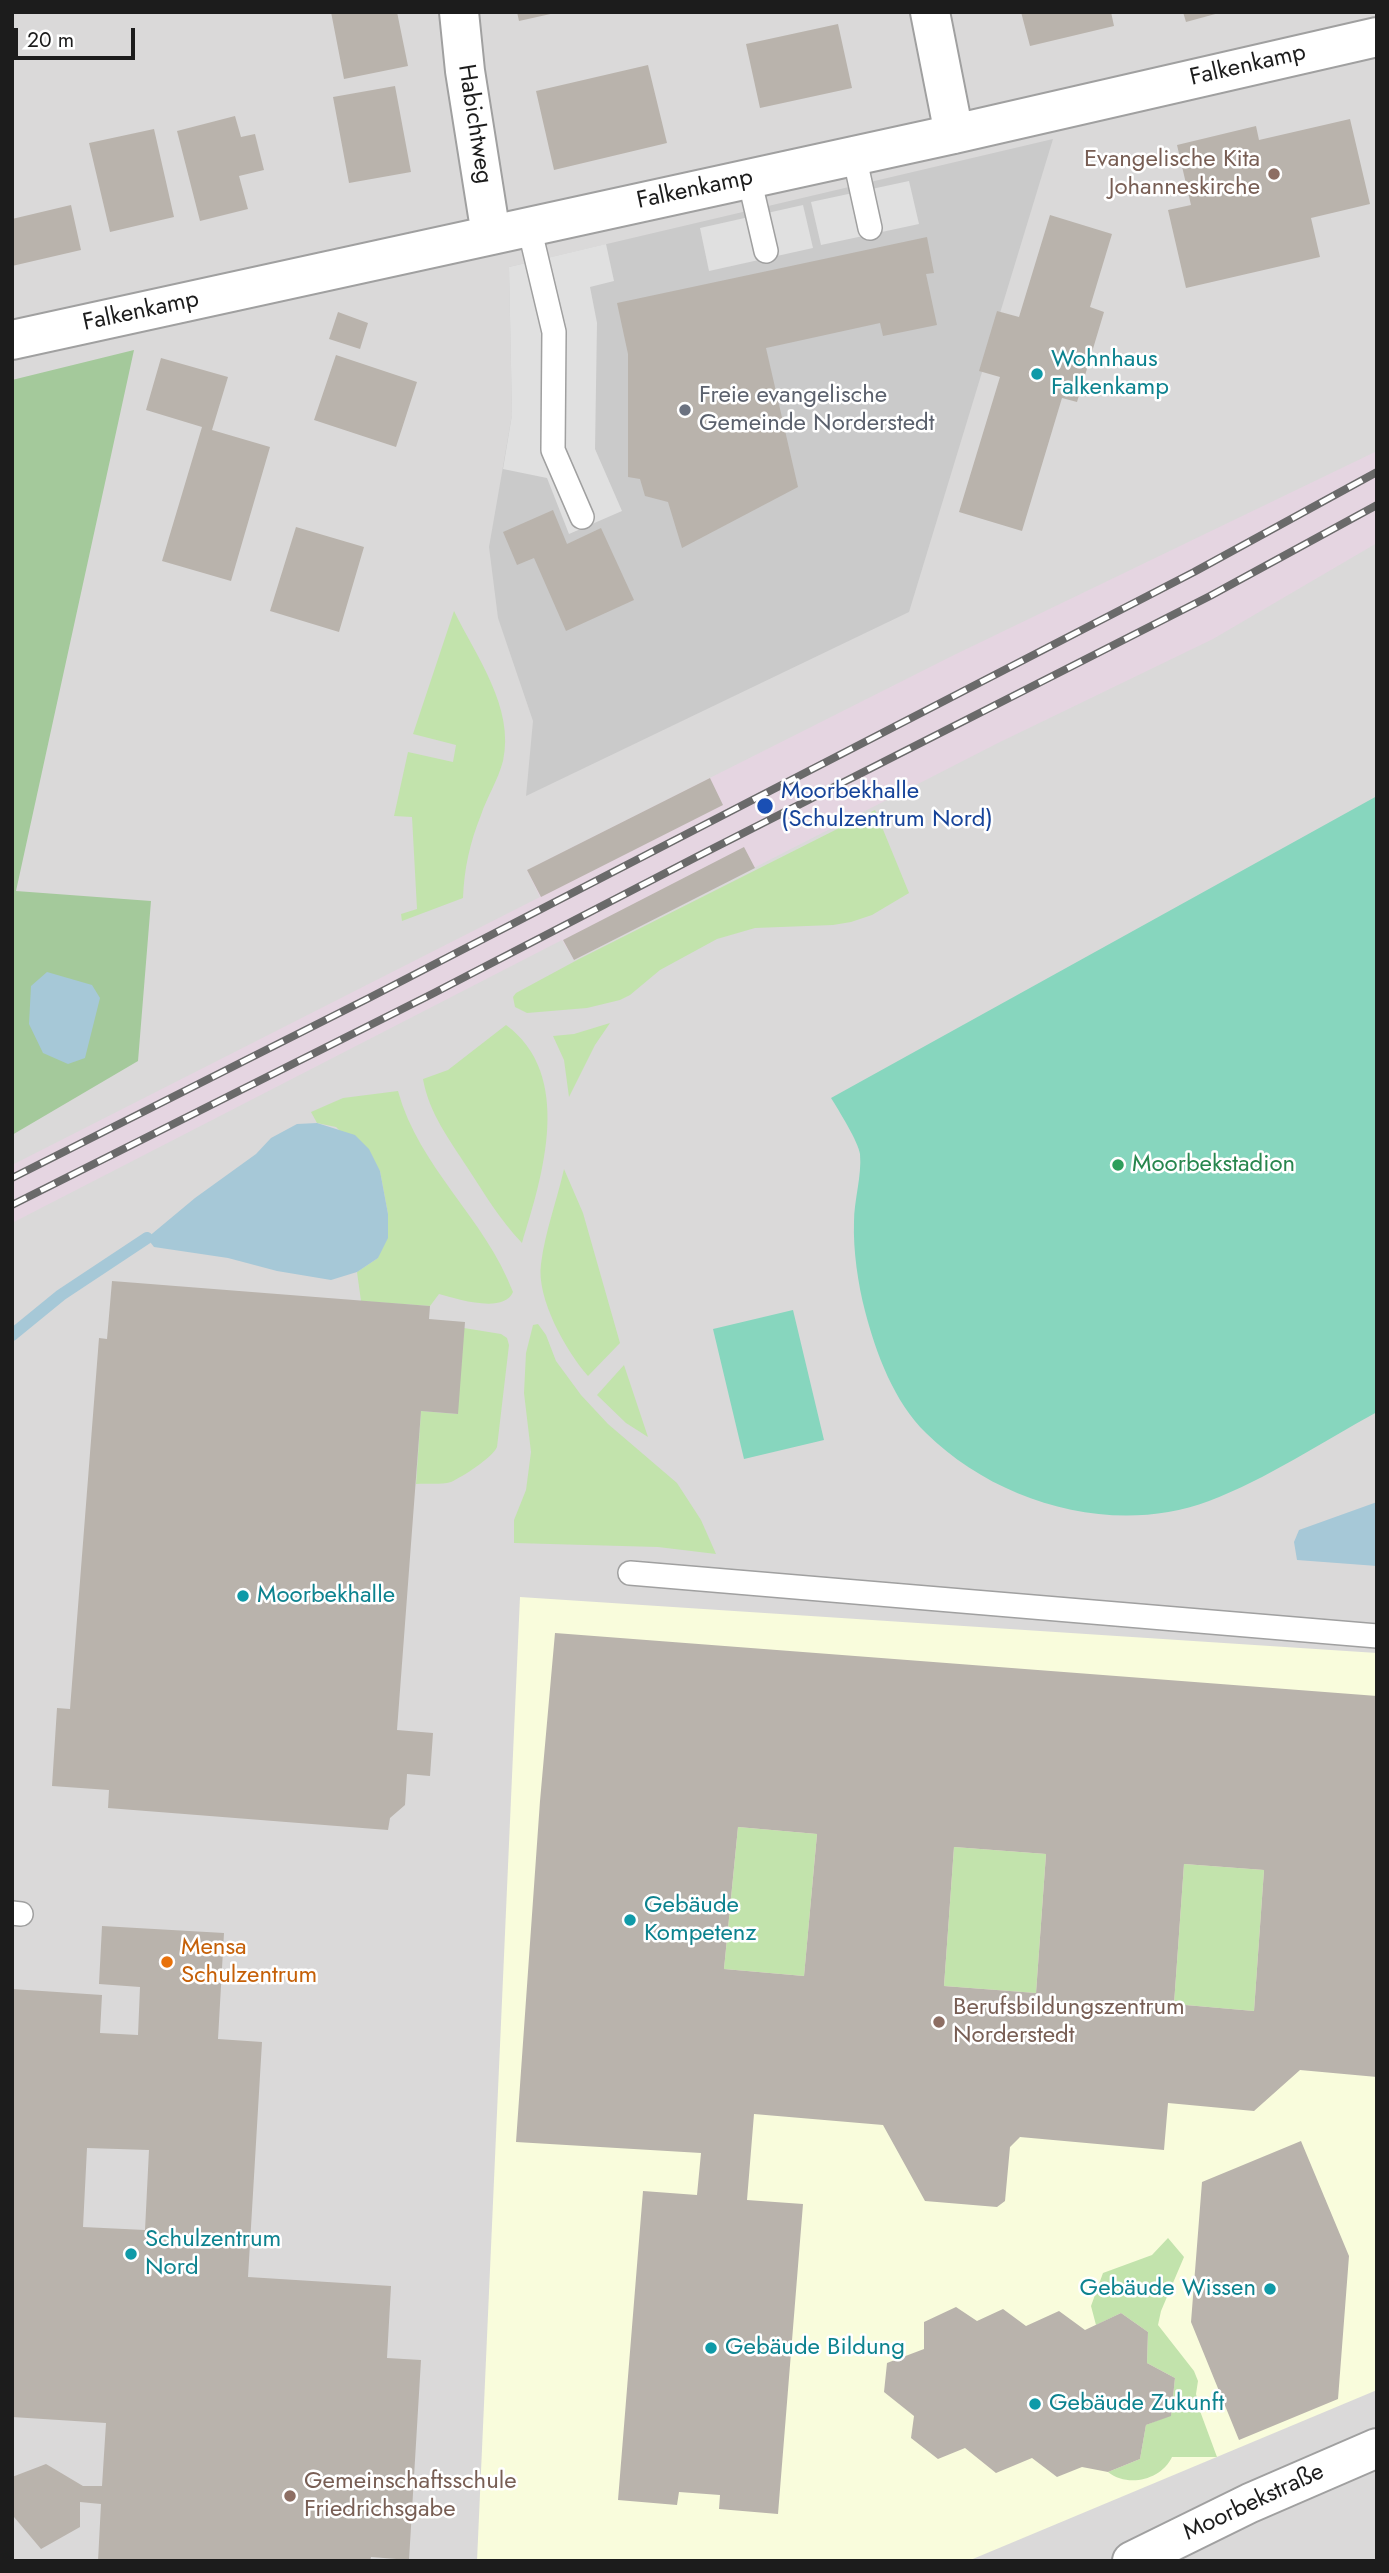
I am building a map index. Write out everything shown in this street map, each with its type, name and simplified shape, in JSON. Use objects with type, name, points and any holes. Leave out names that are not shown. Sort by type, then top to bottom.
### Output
[{"type":"street","name":"Habichtweg","points":[[459,12],[465,71],[491,235]]},
{"type":"street","points":[[930,12],[954,134]]},
{"type":"street","name":"Falkenkamp","points":[[12,340],[954,134],[1377,37]]},
{"type":"street","name":"Moorbekstraße","points":[[1132,2561],[1250,2503],[1377,2448]]},
{"type":"lane","points":[[854,155],[870,228]]},
{"type":"lane","points":[[749,178],[766,251]]},
{"type":"lane","points":[[529,227],[554,332],[553,450],[582,517]]},
{"type":"lane","points":[[630,1573],[1377,1636]]},
{"type":"shaded area","points":[[12,12],[1377,12],[1377,2561],[12,2561]]},
{"type":"shaded area","points":[[1053,139],[909,612],[526,796],[533,721],[498,618],[489,547],[512,415],[509,267]]},
{"type":"shaded area","points":[[909,181],[919,224],[821,245],[811,202]]},
{"type":"shaded area","points":[[803,205],[813,248],[709,271],[700,228]]},
{"type":"shaded area","points":[[606,244],[614,281],[590,287],[597,323],[595,449],[622,511],[569,534],[547,478],[503,469],[512,415],[509,267]]},
{"type":"shaded area","points":[[1377,451],[1377,543],[1213,639],[998,743],[574,960],[562,940],[12,1223],[12,1165],[540,897],[527,870],[954,655]]},
{"type":"shaded area","name":"Berufsbildungszentrum Norderstedt","points":[[520,1597],[1377,1653],[1377,2390],[968,2561],[477,2561]]},
{"type":"green space","points":[[134,350],[16,891],[151,901],[138,1061],[12,1135],[12,380]]},
{"type":"green space","points":[[454,611],[499,702],[504,722],[503,761],[474,835],[466,866],[463,898],[402,921],[401,914],[417,909],[412,817],[394,816],[408,752],[453,762],[456,745],[413,734]]},
{"type":"green space","name":"Moorbekstadion","points":[[1377,796],[1377,1412],[1252,1482],[1209,1501],[1172,1511],[1134,1515],[1096,1514],[1058,1507],[1021,1495],[987,1478],[955,1457],[915,1421],[896,1392],[881,1360],[865,1311],[855,1255],[854,1214],[860,1154],[831,1098]]},
{"type":"green space","points":[[875,810],[909,893],[872,915],[833,925],[755,928],[717,939],[660,970],[620,1000],[587,1008],[527,1013],[515,1007],[513,997],[516,993]]},
{"type":"green space","points":[[610,1023],[595,1045],[569,1097],[564,1060],[553,1036],[574,1034]]},
{"type":"green space","points":[[506,1025],[527,1046],[540,1071],[546,1098],[544,1157],[522,1243],[493,1206],[447,1136],[430,1103],[423,1079],[448,1070]]},
{"type":"green space","points":[[398,1091],[421,1144],[501,1265],[513,1292],[508,1299],[490,1304],[439,1294],[430,1306],[361,1301],[357,1272],[378,1258],[388,1214],[380,1171],[336,1127],[317,1123],[311,1112],[343,1098]]},
{"type":"green space","points":[[564,1169],[583,1213],[620,1343],[588,1376],[554,1323],[541,1278],[545,1240]]},
{"type":"green space","points":[[793,1310],[824,1440],[744,1459],[713,1329]]},
{"type":"green space","points":[[538,1324],[546,1335],[556,1361],[581,1395],[608,1424],[677,1483],[701,1520],[716,1554],[658,1547],[514,1543],[514,1520],[526,1490],[531,1452],[524,1393],[526,1353],[533,1325]]},
{"type":"green space","points":[[464,1328],[501,1334],[507,1338],[509,1345],[497,1447],[483,1462],[451,1482],[416,1484],[421,1411],[457,1414]]},
{"type":"green space","points":[[624,1365],[648,1437],[626,1423],[597,1395]]},
{"type":"green space","points":[[738,1827],[817,1834],[804,1976],[724,1969]]},
{"type":"green space","points":[[954,1847],[1046,1854],[1036,1993],[944,1986]]},
{"type":"green space","points":[[1184,1864],[1264,1870],[1254,2011],[1174,2004]]},
{"type":"green space","points":[[1168,2238],[1184,2257],[1161,2311],[1158,2325],[1194,2371],[1198,2381],[1196,2394],[1200,2411],[1217,2457],[1172,2457],[1167,2465],[1152,2476],[1125,2480],[1108,2472],[1140,2459],[1146,2425],[1171,2415],[1175,2378],[1147,2363],[1148,2332],[1121,2313],[1096,2325],[1091,2306],[1103,2273],[1152,2255]]},
{"type":"water","points":[[47,972],[92,985],[100,998],[85,1058],[68,1064],[43,1053],[29,1024],[31,986]]},
{"type":"water","points":[[317,1123],[355,1135],[369,1149],[380,1171],[388,1214],[388,1238],[378,1258],[357,1272],[331,1280],[277,1271],[228,1258],[154,1247],[147,1238],[195,1198],[256,1154],[271,1138],[297,1124]]},
{"type":"water","points":[[1377,1502],[1377,1566],[1297,1560],[1294,1542],[1299,1530]]},
{"type":"building","points":[[331,12],[397,12],[408,66],[344,79]]},
{"type":"building","points":[[517,12],[554,12],[555,13],[519,21]]},
{"type":"building","points":[[1021,12],[1111,12],[1114,26],[1030,46]]},
{"type":"building","points":[[1183,12],[1219,12],[1219,13],[1186,22]]},
{"type":"building","points":[[838,24],[852,88],[760,108],[746,44]]},
{"type":"building","points":[[648,65],[667,143],[554,170],[536,91]]},
{"type":"building","points":[[395,86],[411,172],[349,183],[333,97]]},
{"type":"building","points":[[235,116],[241,137],[255,134],[264,170],[239,176],[248,209],[200,221],[177,131]]},
{"type":"building","name":"Evangelische Kita Johanneskirche","points":[[1350,119],[1370,204],[1311,218],[1320,257],[1186,288],[1168,210],[1191,205],[1177,145],[1256,126],[1259,140]]},
{"type":"building","points":[[154,129],[174,217],[110,232],[89,143]]},
{"type":"building","points":[[71,205],[81,250],[12,266],[12,219]]},
{"type":"building","name":"Wohnhaus Falkenkamp","points":[[1050,215],[1112,234],[1090,307],[1104,312],[1077,402],[1062,398],[1022,531],[959,512],[1000,377],[979,371],[997,311],[1019,317]]},
{"type":"building","points":[[927,237],[934,273],[926,274],[937,325],[883,336],[880,323],[766,348],[798,487],[682,548],[668,502],[645,496],[640,479],[628,477],[628,354],[617,303]]},
{"type":"building","points":[[338,312],[368,323],[360,349],[329,339]]},
{"type":"building","points":[[336,355],[417,382],[396,447],[314,420]]},
{"type":"building","points":[[161,358],[228,377],[212,430],[270,447],[231,581],[162,561],[202,427],[146,410]]},
{"type":"building","points":[[553,510],[567,544],[601,528],[634,600],[566,631],[534,558],[517,565],[503,532]]},
{"type":"building","points":[[296,527],[364,547],[339,632],[270,611]]},
{"type":"building","points":[[710,778],[723,805],[541,897],[527,870]]},
{"type":"building","points":[[744,847],[755,868],[574,960],[563,940]]},
{"type":"building","name":"Moorbekhalle","points":[[112,1281],[430,1306],[429,1319],[465,1322],[458,1414],[421,1411],[397,1730],[433,1733],[430,1776],[407,1774],[405,1805],[390,1818],[388,1830],[108,1808],[109,1790],[52,1786],[57,1708],[70,1709],[99,1338],[107,1339]]},
{"type":"building","name":"Gebäude Kompetenz","points":[[555,1633],[1377,1696],[1377,2077],[1300,2070],[1254,2111],[1168,2103],[1164,2150],[1020,2137],[1010,2147],[1005,2201],[997,2207],[925,2201],[883,2125],[754,2114],[747,2200],[803,2204],[778,2514],[719,2509],[720,2495],[679,2492],[677,2505],[618,2500],[643,2191],[697,2195],[701,2153],[516,2142],[540,1801]],"holes":[[[738,1827],[817,1834],[804,1976],[724,1969]],[[954,1847],[1046,1854],[1036,1993],[944,1986]],[[1184,1864],[1264,1870],[1254,2011],[1174,2004]]]},
{"type":"building","name":"Schulzentrum Nord","points":[[102,1926],[224,1933],[218,2039],[262,2042],[248,2277],[391,2286],[387,2358],[421,2360],[409,2560],[371,2557],[370,2561],[98,2561],[101,2504],[80,2502],[80,2527],[41,2549],[14,2517],[12,2477],[46,2464],[83,2486],[102,2486],[106,2423],[12,2417],[12,1989],[102,1995],[100,2033],[138,2035],[140,1987],[99,1984]],"holes":[[[87,2148],[149,2150],[145,2230],[83,2227]]]},
{"type":"building","name":"Gebäude Wissen","points":[[1301,2141],[1349,2256],[1338,2399],[1239,2440],[1191,2322],[1202,2182]]},
{"type":"building","name":"Gebäude Zukunft","points":[[956,2307],[977,2321],[1003,2309],[1026,2326],[1059,2311],[1085,2330],[1121,2313],[1148,2332],[1147,2363],[1175,2378],[1171,2416],[1146,2425],[1140,2459],[1108,2472],[1082,2467],[1057,2477],[1032,2458],[996,2473],[965,2448],[938,2459],[911,2438],[914,2416],[884,2392],[887,2363],[924,2349],[924,2322]]},
{"type":"waterway","points":[[12,1335],[61,1295],[147,1238]]},
{"type":"railway","points":[[12,1178],[367,999],[1194,572],[1377,472]]},
{"type":"railway","points":[[12,1205],[432,994],[1210,596],[1377,505]]},
{"type":"place","name":"Evangelische Kita Johanneskirche","points":[[1274,174]]},
{"type":"place","name":"Wohnhaus Falkenkamp","points":[[1037,374]]},
{"type":"place","name":"Freie evangelische Gemeinde Norderstedt","points":[[685,410]]},
{"type":"place","name":"Moorbekhalle (Schulzentrum Nord)","points":[[765,806]]},
{"type":"place","name":"Moorbekstadion","points":[[1118,1165]]},
{"type":"place","name":"Moorbekhalle","points":[[243,1596]]},
{"type":"place","name":"Gebäude Kompetenz","points":[[630,1920]]},
{"type":"place","name":"Mensa Schulzentrum","points":[[167,1962]]},
{"type":"place","name":"Berufsbildungszentrum Norderstedt","points":[[939,2022]]},
{"type":"place","name":"Schulzentrum Nord","points":[[131,2254]]},
{"type":"place","name":"Gebäude Wissen","points":[[1270,2289]]},
{"type":"place","name":"Gebäude Bildung","points":[[711,2348]]},
{"type":"place","name":"Gebäude Zukunft","points":[[1035,2404]]},
{"type":"place","name":"Gemeinschaftsschule Friedrichsgabe","points":[[290,2496]]}]
